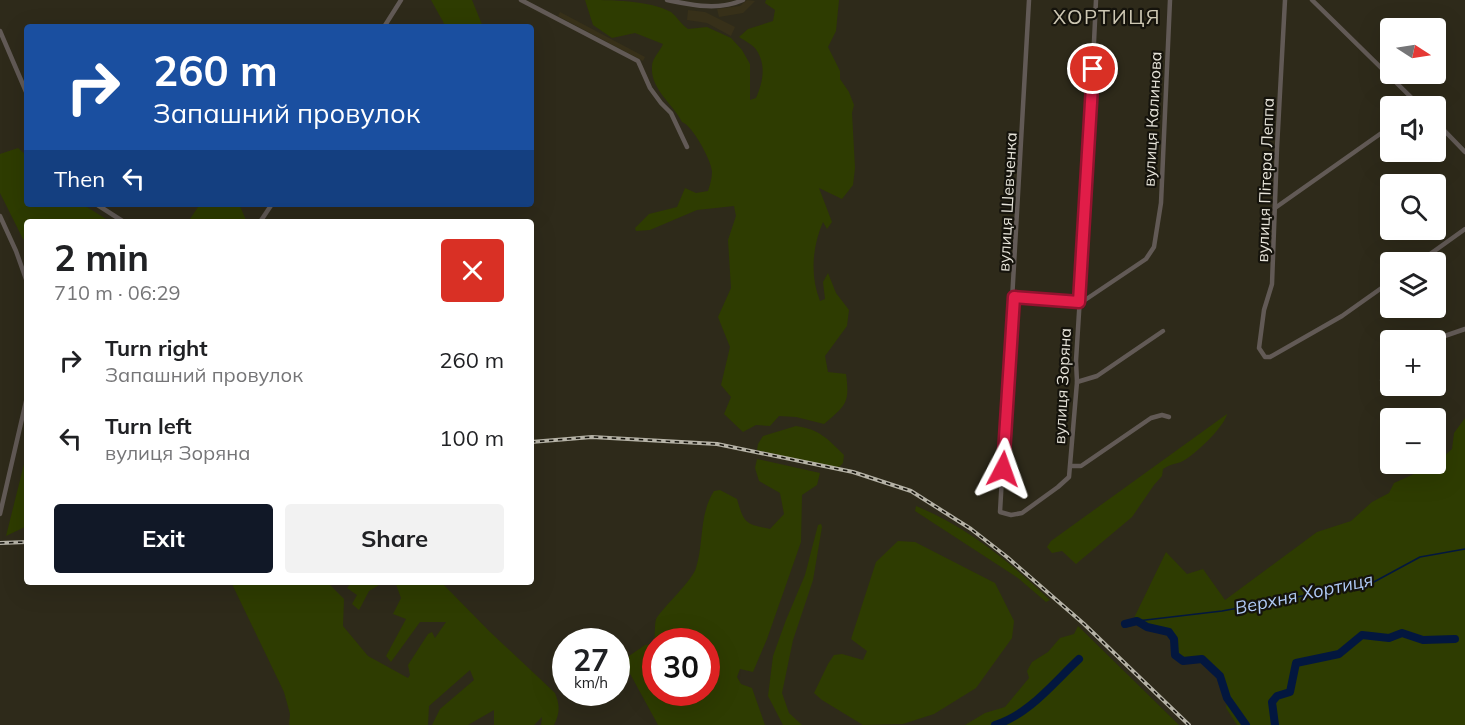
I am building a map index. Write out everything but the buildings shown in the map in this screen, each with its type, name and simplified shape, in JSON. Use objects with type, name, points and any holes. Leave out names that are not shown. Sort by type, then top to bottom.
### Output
[{"type":"street","points":[[386,24],[401,0]]},
{"type":"street","points":[[521,0],[638,61],[650,88],[671,113],[687,147]]},
{"type":"street","points":[[667,0],[710,7],[743,0]]},
{"type":"street","name":"вулиця Шевченка","points":[[1000,512],[1014,297],[1029,0]]},
{"type":"street","name":"вулиця Зоряна","points":[[1000,512],[1022,513],[1069,477],[1077,381],[1076,361],[1096,0]]},
{"type":"street","name":"вулиця Калинова","points":[[1079,302],[1086,300],[1146,259],[1154,247],[1161,203],[1170,0]]},
{"type":"street","name":"вулиця Пітера Леппа","points":[[1285,0],[1272,284],[1264,310],[1259,346],[1265,357],[1270,357],[1325,327],[1380,289]]},
{"type":"street","points":[[1312,0],[1407,96]]},
{"type":"street","points":[[0,31],[24,87]]},
{"type":"street","points":[[1446,132],[1465,152]]},
{"type":"street","points":[[1274,208],[1380,134]]},
{"type":"street","points":[[101,207],[119,219]]},
{"type":"street","points":[[0,216],[24,274]]},
{"type":"street","points":[[1433,252],[1465,229]]},
{"type":"street","points":[[1014,297],[1079,302]]},
{"type":"street","points":[[1446,336],[1465,329]]},
{"type":"street","points":[[1077,381],[1097,376],[1163,331]]},
{"type":"street","points":[[0,514],[24,410]]},
{"type":"street","points":[[1071,466],[1081,466],[1151,418],[1162,415],[1169,417]]},
{"type":"shaded area","points":[[747,0],[755,1],[743,13],[719,17],[717,9],[740,6]]},
{"type":"shaded area","points":[[688,10],[705,12],[735,27],[731,36],[707,23],[687,20]]},
{"type":"shaded area","points":[[560,12],[645,57],[643,61],[558,16]]},
{"type":"green space","points":[[431,0],[472,0],[482,24],[444,24]]},
{"type":"green space","points":[[585,0],[652,5],[671,12],[688,29],[707,27],[731,38],[742,50],[750,64],[750,100],[756,98],[762,79],[761,60],[755,48],[739,37],[748,29],[773,21],[775,10],[765,3],[766,0],[839,0],[836,31],[828,47],[840,71],[840,79],[854,105],[852,113],[855,168],[853,185],[842,199],[819,188],[832,222],[827,229],[823,222],[819,232],[816,241],[814,272],[820,301],[825,299],[823,282],[828,273],[836,293],[849,310],[847,326],[825,356],[828,372],[846,374],[847,398],[842,407],[824,424],[796,417],[779,416],[770,426],[756,425],[743,432],[724,414],[731,397],[721,385],[730,347],[718,317],[731,288],[728,240],[736,216],[734,206],[697,210],[650,230],[636,231],[635,228],[649,214],[677,207],[685,188],[696,193],[708,191],[712,177],[711,167],[696,136],[682,122],[655,82],[652,63],[663,44],[635,33],[612,38],[593,25]]},
{"type":"green space","points":[[18,148],[24,153],[24,207],[87,207],[106,219],[24,219],[23,239],[0,193],[0,154]]},
{"type":"green space","points":[[198,207],[240,207],[246,219],[190,219]]},
{"type":"green space","points":[[1227,414],[1221,426],[1200,448],[1181,462],[1163,469],[1162,476],[1132,517],[1076,564],[1062,551],[1052,553],[1047,547],[1051,541]]},
{"type":"green space","points":[[1465,418],[1465,725],[1237,725],[1226,708],[1224,687],[1208,664],[1202,659],[1183,661],[1175,655],[1174,639],[1169,632],[1147,627],[1142,620],[1134,618],[1166,552],[1187,574],[1203,569],[1225,600],[1317,532],[1351,521],[1372,502],[1389,493],[1394,483],[1414,474],[1446,474],[1446,454],[1452,449],[1454,433]]},
{"type":"green space","points":[[796,426],[817,432],[828,440],[844,455],[843,463],[837,469],[757,450],[763,436]]},
{"type":"green space","points":[[757,459],[820,473],[817,485],[802,495],[801,542],[767,639],[753,672],[740,669],[737,677],[741,684],[752,688],[765,725],[658,725],[648,706],[720,706],[720,628],[655,628],[656,619],[694,573],[706,509],[714,491],[720,490],[737,499],[744,518],[755,526],[770,529],[784,514],[780,493],[759,481],[755,468]]},
{"type":"green space","points":[[24,464],[24,527],[6,536]]},
{"type":"green space","points":[[916,506],[970,535],[1019,572],[1050,600],[1046,602],[1018,578],[915,511]]},
{"type":"green space","points":[[821,524],[813,580],[793,640],[782,693],[789,713],[802,725],[783,725],[768,696],[773,656],[805,575],[818,525]]},
{"type":"green space","points":[[898,541],[915,542],[995,583],[1014,621],[1012,638],[976,688],[934,714],[903,724],[863,725],[814,693],[834,655],[842,654],[863,660],[867,651],[851,639],[876,562]]},
{"type":"green space","points":[[232,585],[330,585],[344,599],[343,626],[368,656],[408,678],[410,675],[408,665],[428,634],[432,632],[435,638],[446,622],[420,622],[391,662],[386,656],[406,619],[393,614],[401,598],[396,585],[444,585],[552,690],[552,706],[559,706],[559,709],[554,725],[541,725],[542,717],[534,725],[494,725],[494,710],[468,725],[432,725],[440,709],[474,680],[470,670],[429,706],[428,725],[289,725],[290,714],[284,692]]},
{"type":"green space","points":[[350,585],[379,585],[369,591],[359,610],[352,604],[357,595],[347,588]]},
{"type":"green space","points":[[1078,626],[1179,725],[965,725],[985,713],[1005,707],[1029,678],[1027,671],[1032,662],[1048,652],[1060,638],[1074,634]]},
{"type":"green space","points":[[642,647],[642,696],[630,674],[630,655]]},
{"type":"waterway","name":"Верхня Хортиця","points":[[1137,621],[1222,611],[1372,583],[1420,557],[1465,549]]},
{"type":"waterway","name":"Верхня Хортиця","points":[[1125,624],[1137,621],[1147,627],[1169,632],[1174,639],[1175,655],[1183,661],[1202,659],[1220,676],[1227,698],[1246,725]]},
{"type":"waterway","name":"Верхня Хортиця","points":[[1275,725],[1272,702],[1277,696],[1290,692],[1296,663],[1339,654],[1362,635],[1389,638],[1402,633],[1423,640],[1455,639]]},
{"type":"waterway","name":"Верхня Хортиця","points":[[995,725],[1008,720],[1030,706],[1079,659]]},
{"type":"railway","points":[[534,442],[592,437],[717,444],[853,472],[911,491],[971,529],[1007,557],[1084,624],[1189,725]]},
{"type":"railway","points":[[0,543],[24,542]]},
{"type":"district","name":"ХОРТИЦЯ","points":[[1107,17]]},
{"type":"route","points":[[1003,469],[1014,297],[1079,302],[1093,69]]}]
